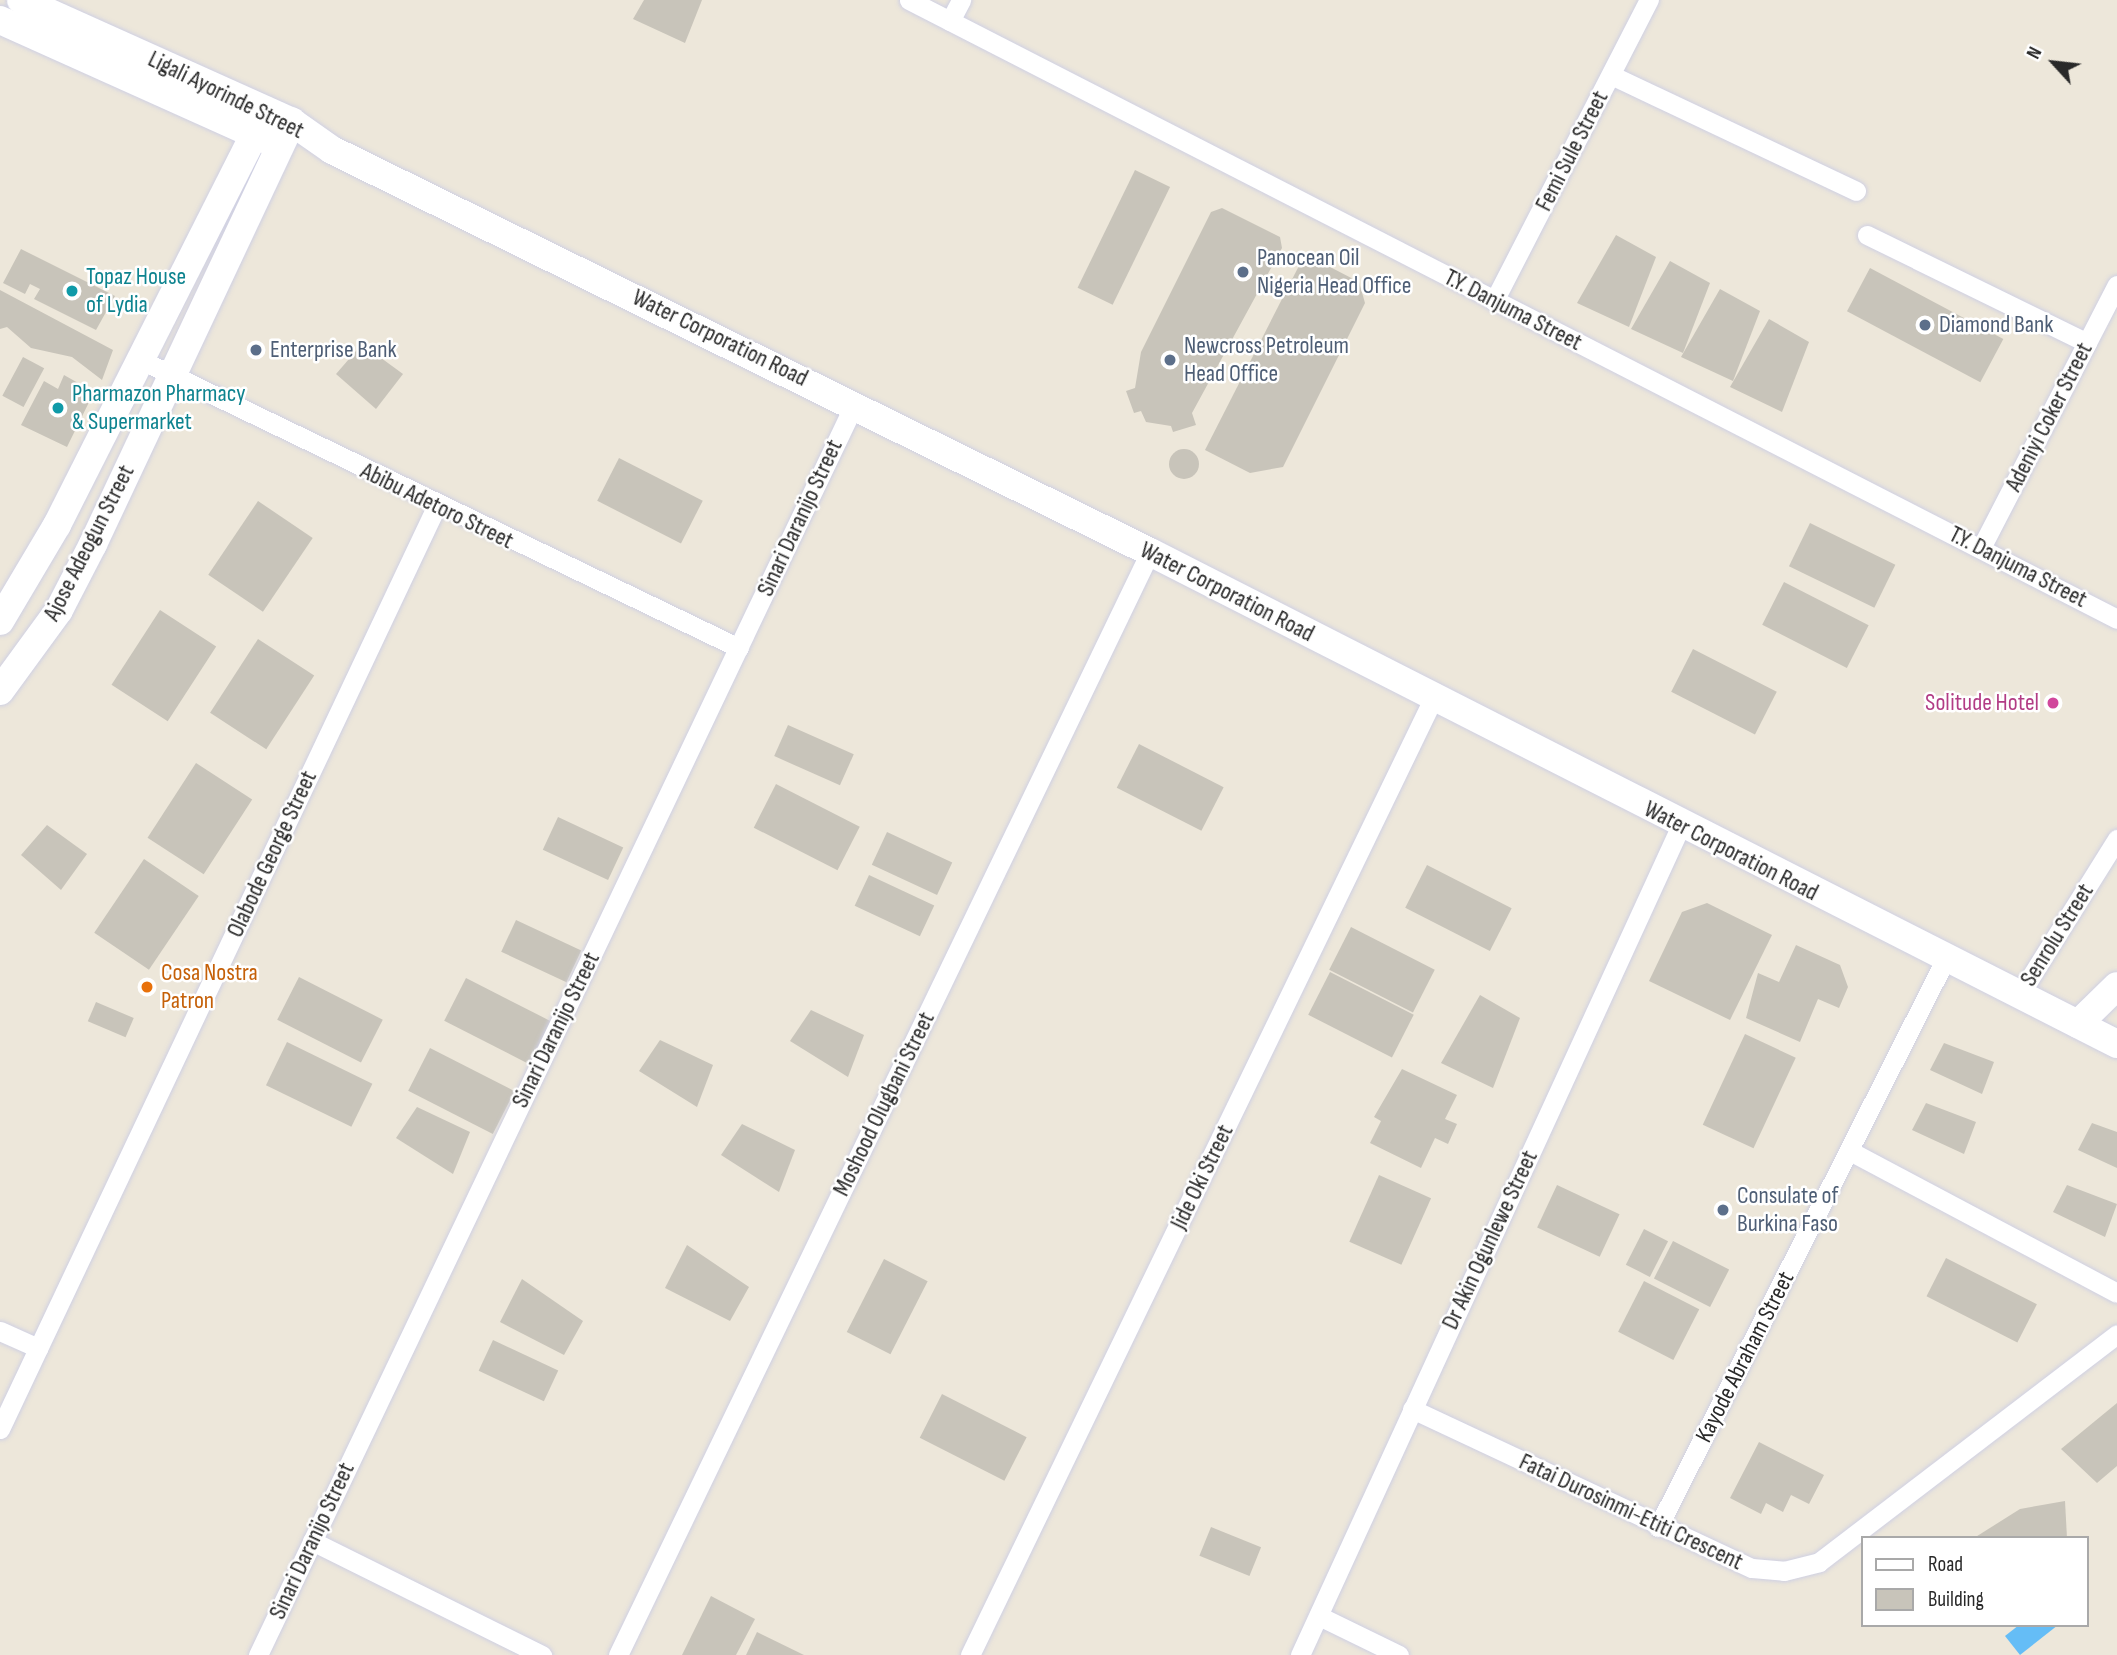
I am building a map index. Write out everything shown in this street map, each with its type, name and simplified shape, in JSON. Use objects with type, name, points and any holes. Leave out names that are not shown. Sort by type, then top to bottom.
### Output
[{"type":"street","name":"Ligali Ayorinde Street","points":[[21,0],[273,129]]},
{"type":"street","name":"T.Y. Danjuma Street","points":[[909,0],[2117,619]]},
{"type":"street","points":[[950,21],[961,0]]},
{"type":"street","name":"Femi Sule Street","points":[[1494,301],[1649,0]]},
{"type":"street","name":"Ligali Ayorinde Street","points":[[0,20],[332,150]]},
{"type":"street","points":[[1611,75],[1856,191]]},
{"type":"street","name":"Ajose Adeogun Street","points":[[0,621],[57,525],[137,358],[273,129]]},
{"type":"street","name":"Ajose Adeogun Street","points":[[0,691],[59,610],[171,374],[273,129]]},
{"type":"street","name":"Water Corporation Road","points":[[332,150],[1150,552],[1945,960],[2020,994],[2117,1044]]},
{"type":"street","points":[[1867,235],[2087,343]]},
{"type":"street","name":"Adeniyi Coker Street","points":[[1982,548],[2117,285]]},
{"type":"street","name":"Abibu Adetoro Street","points":[[137,358],[436,507],[739,648]]},
{"type":"street","name":"Sinari Daranijo Street","points":[[258,1655],[854,405]]},
{"type":"street","name":"Olabode George Street","points":[[0,1429],[436,507]]},
{"type":"street","name":"Moshood Olugbani Street","points":[[618,1655],[1150,552]]},
{"type":"street","name":"Jide Oki Street","points":[[970,1655],[1433,699]]},
{"type":"street","name":"Dr Akin Ogunlewe Street","points":[[1300,1655],[1681,825]]},
{"type":"street","name":"Senrolu Street","points":[[2020,994],[2117,839]]},
{"type":"street","name":"Kayode Abraham Street","points":[[1658,1527],[1945,960]]},
{"type":"street","points":[[2078,1024],[2117,986]]},
{"type":"street","points":[[1850,1151],[2117,1293]]},
{"type":"street","points":[[0,1331],[38,1348]]},
{"type":"street","name":"Fatai Durosinmi-Etiti Crescent","points":[[1412,1409],[1658,1527],[1752,1568],[1784,1571],[1819,1562],[2117,1334]]},
{"type":"street","points":[[312,1541],[542,1655]]},
{"type":"street","points":[[1318,1616],[1399,1655]]},
{"type":"water","points":[[2016,1627],[2055,1627],[2020,1655],[2005,1636]]},
{"type":"building","points":[[644,0],[702,0],[685,43],[633,19]]},
{"type":"building","points":[[1135,170],[1170,187],[1113,305],[1078,288]]},
{"type":"building","points":[[1222,208],[1280,237],[1282,248],[1192,413],[1196,425],[1173,432],[1171,426],[1146,422],[1141,411],[1134,413],[1126,391],[1135,388],[1141,352],[1211,212]]},
{"type":"building","points":[[1616,235],[1656,257],[1629,327],[1577,303]]},
{"type":"building","name":"Topaz House of Lydia","points":[[21,249],[115,296],[96,330],[34,299],[40,289],[30,284],[25,294],[3,283]]},
{"type":"building","points":[[1305,254],[1359,282],[1365,303],[1283,467],[1250,473],[1205,450]]},
{"type":"building","points":[[1670,261],[1710,283],[1683,353],[1631,329]]},
{"type":"building","name":"Diamond Bank","points":[[1870,268],[2003,339],[1980,382],[1847,311]]},
{"type":"building","points":[[1720,289],[1760,311],[1733,381],[1681,357]]},
{"type":"building","points":[[0,290],[113,350],[102,380],[72,357],[31,348],[7,327],[0,329]]},
{"type":"building","points":[[1769,319],[1809,342],[1782,412],[1730,387]]},
{"type":"building","points":[[362,344],[403,374],[376,409],[336,374]]},
{"type":"building","points":[[23,357],[44,368],[24,407],[2,396]]},
{"type":"building","name":"Pharmazon Pharmacy & Supermarket","points":[[64,375],[94,392],[67,447],[21,425],[44,381],[58,389]]},
{"type":"building","points":[[1184,449],[1195,453],[1199,464],[1195,475],[1184,479],[1173,475],[1169,464],[1173,453]]},
{"type":"building","points":[[619,458],[703,501],[681,543],[597,501]]},
{"type":"building","points":[[258,501],[313,538],[263,612],[208,575]]},
{"type":"building","points":[[1810,523],[1895,565],[1874,608],[1789,566]]},
{"type":"building","points":[[1784,582],[1869,625],[1847,668],[1762,625]]},
{"type":"building","points":[[160,610],[216,646],[168,721],[112,685]]},
{"type":"building","points":[[258,639],[314,675],[266,749],[210,713]]},
{"type":"building","points":[[1693,649],[1777,692],[1755,734],[1671,692]]},
{"type":"building","points":[[788,725],[854,754],[840,785],[774,756]]},
{"type":"building","points":[[1139,744],[1224,787],[1201,831],[1117,788]]},
{"type":"building","points":[[196,763],[252,799],[204,874],[148,838]]},
{"type":"building","points":[[776,784],[860,827],[838,870],[754,828]]},
{"type":"building","points":[[558,817],[623,847],[608,880],[543,850]]},
{"type":"building","points":[[47,825],[87,854],[61,890],[21,855]]},
{"type":"building","points":[[887,832],[952,862],[937,895],[872,865]]},
{"type":"building","points":[[144,859],[199,896],[149,970],[94,933]]},
{"type":"building","points":[[1427,865],[1512,908],[1490,951],[1405,908]]},
{"type":"building","points":[[869,875],[934,905],[920,936],[855,906]]},
{"type":"building","points":[[1707,903],[1772,935],[1730,1020],[1649,981],[1682,912]]},
{"type":"building","points":[[516,920],[581,950],[566,982],[501,952]]},
{"type":"building","points":[[1351,927],[1435,970],[1413,1012],[1329,970]]},
{"type":"building","points":[[1796,945],[1840,965],[1848,987],[1839,1008],[1818,999],[1800,1042],[1746,1018],[1758,973],[1779,982]]},
{"type":"building","points":[[1330,972],[1414,1015],[1392,1057],[1308,1015]]},
{"type":"building","points":[[299,977],[383,1020],[361,1062],[277,1020]]},
{"type":"building","points":[[466,978],[551,1021],[529,1064],[444,1021]]},
{"type":"building","points":[[1480,995],[1520,1018],[1493,1088],[1441,1063]]},
{"type":"building","points":[[96,1002],[134,1018],[126,1037],[88,1021]]},
{"type":"building","points":[[811,1010],[864,1035],[848,1077],[790,1041]]},
{"type":"building","points":[[1745,1034],[1796,1058],[1753,1148],[1703,1125]]},
{"type":"building","points":[[660,1040],[713,1065],[697,1107],[639,1071]]},
{"type":"building","points":[[287,1042],[372,1084],[351,1127],[266,1085]]},
{"type":"building","points":[[1944,1043],[1994,1062],[1982,1094],[1930,1070]]},
{"type":"building","points":[[430,1048],[515,1091],[493,1134],[408,1091]]},
{"type":"building","points":[[1402,1069],[1457,1095],[1445,1119],[1457,1124],[1448,1144],[1435,1138],[1421,1168],[1370,1143],[1381,1121],[1374,1117]]},
{"type":"building","points":[[1926,1103],[1976,1122],[1964,1154],[1912,1130]]},
{"type":"building","points":[[417,1107],[470,1132],[453,1174],[396,1138]]},
{"type":"building","points":[[2092,1123],[2117,1132],[2117,1168],[2078,1150]]},
{"type":"building","points":[[742,1124],[795,1150],[779,1192],[721,1155]]},
{"type":"building","points":[[1379,1175],[1431,1198],[1401,1265],[1349,1242]]},
{"type":"building","points":[[1557,1185],[1620,1214],[1600,1257],[1537,1228]]},
{"type":"building","points":[[2067,1185],[2117,1204],[2105,1237],[2053,1212]]},
{"type":"building","points":[[1644,1229],[1668,1241],[1650,1277],[1626,1265]]},
{"type":"building","points":[[1673,1241],[1729,1270],[1710,1307],[1654,1278]]},
{"type":"building","points":[[687,1245],[749,1287],[730,1321],[665,1288]]},
{"type":"building","points":[[1946,1258],[2037,1304],[2017,1343],[1926,1296]]},
{"type":"building","points":[[884,1259],[928,1281],[890,1354],[847,1332]]},
{"type":"building","points":[[522,1279],[583,1321],[564,1355],[500,1322]]},
{"type":"building","points":[[1644,1281],[1699,1309],[1673,1360],[1618,1332]]},
{"type":"building","points":[[493,1340],[558,1370],[544,1401],[479,1371]]},
{"type":"building","points":[[942,1394],[1027,1437],[1004,1481],[920,1438]]},
{"type":"building","points":[[2117,1403],[2117,1466],[2097,1483],[2061,1449]]},
{"type":"building","points":[[1759,1442],[1824,1475],[1809,1504],[1791,1495],[1783,1512],[1766,1503],[1761,1514],[1730,1498]]},
{"type":"building","points":[[2065,1501],[2067,1536],[1977,1536],[2020,1509]]},
{"type":"building","points":[[1211,1527],[1261,1547],[1249,1576],[1199,1556]]},
{"type":"building","points":[[711,1596],[755,1619],[736,1655],[682,1655]]},
{"type":"building","points":[[757,1632],[804,1655],[746,1655]]},
{"type":"place","name":"Panocean Oil Nigeria Head Office","points":[[1243,272]]},
{"type":"place","name":"Topaz House of Lydia","points":[[72,291]]},
{"type":"place","name":"Diamond Bank","points":[[1925,325]]},
{"type":"place","name":"Enterprise Bank","points":[[256,350]]},
{"type":"place","name":"Newcross Petroleum Head Office","points":[[1170,360]]},
{"type":"place","name":"Pharmazon Pharmacy & Supermarket","points":[[58,408]]},
{"type":"place","name":"Solitude Hotel","points":[[2053,703]]},
{"type":"place","name":"Cosa Nostra Patron","points":[[147,987]]},
{"type":"place","name":"Consulate of Burkina Faso","points":[[1723,1210]]}]
